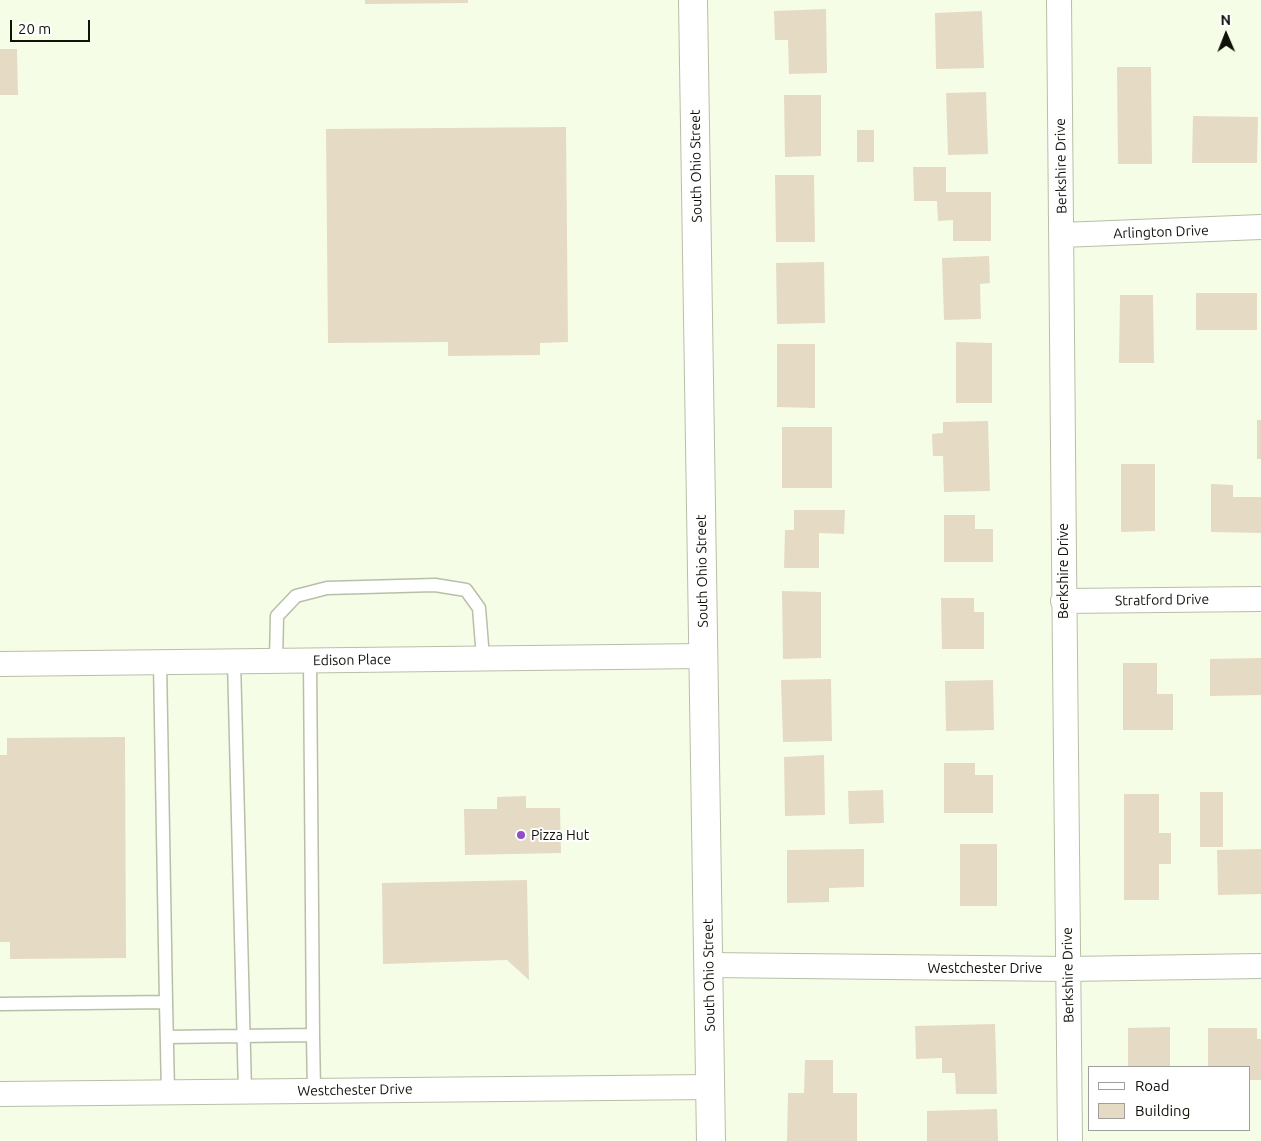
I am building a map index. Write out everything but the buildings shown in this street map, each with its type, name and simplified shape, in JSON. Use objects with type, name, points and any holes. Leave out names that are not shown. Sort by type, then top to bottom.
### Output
[{"type":"main road","name":"South Ohio Street","points":[[694,0],[712,1141]]},
{"type":"street","name":"Berkshire Drive","points":[[1059,0],[1063,601],[1070,1141]]},
{"type":"street","name":"Arlington Drive","points":[[1062,234],[1261,228]]},
{"type":"street","name":"Stratford Drive","points":[[1063,601],[1261,599]]},
{"type":"street","name":"Edison Place","points":[[0,664],[704,656]]},
{"type":"street","name":"Westchester Drive","points":[[709,965],[1067,968],[1261,966]]},
{"type":"street","name":"Westchester Drive","points":[[0,1094],[711,1087]]},
{"type":"lane","points":[[276,661],[277,616],[296,596],[327,588],[435,585],[466,590],[479,608],[483,658]]},
{"type":"lane","points":[[310,660],[314,1091]]},
{"type":"lane","points":[[234,661],[245,1092]]},
{"type":"lane","points":[[160,662],[168,1092]]},
{"type":"lane","points":[[0,1004],[166,1002]]},
{"type":"lane","points":[[167,1037],[313,1035]]},
{"type":"place","name":"Pizza Hut","points":[[521,835]]}]
